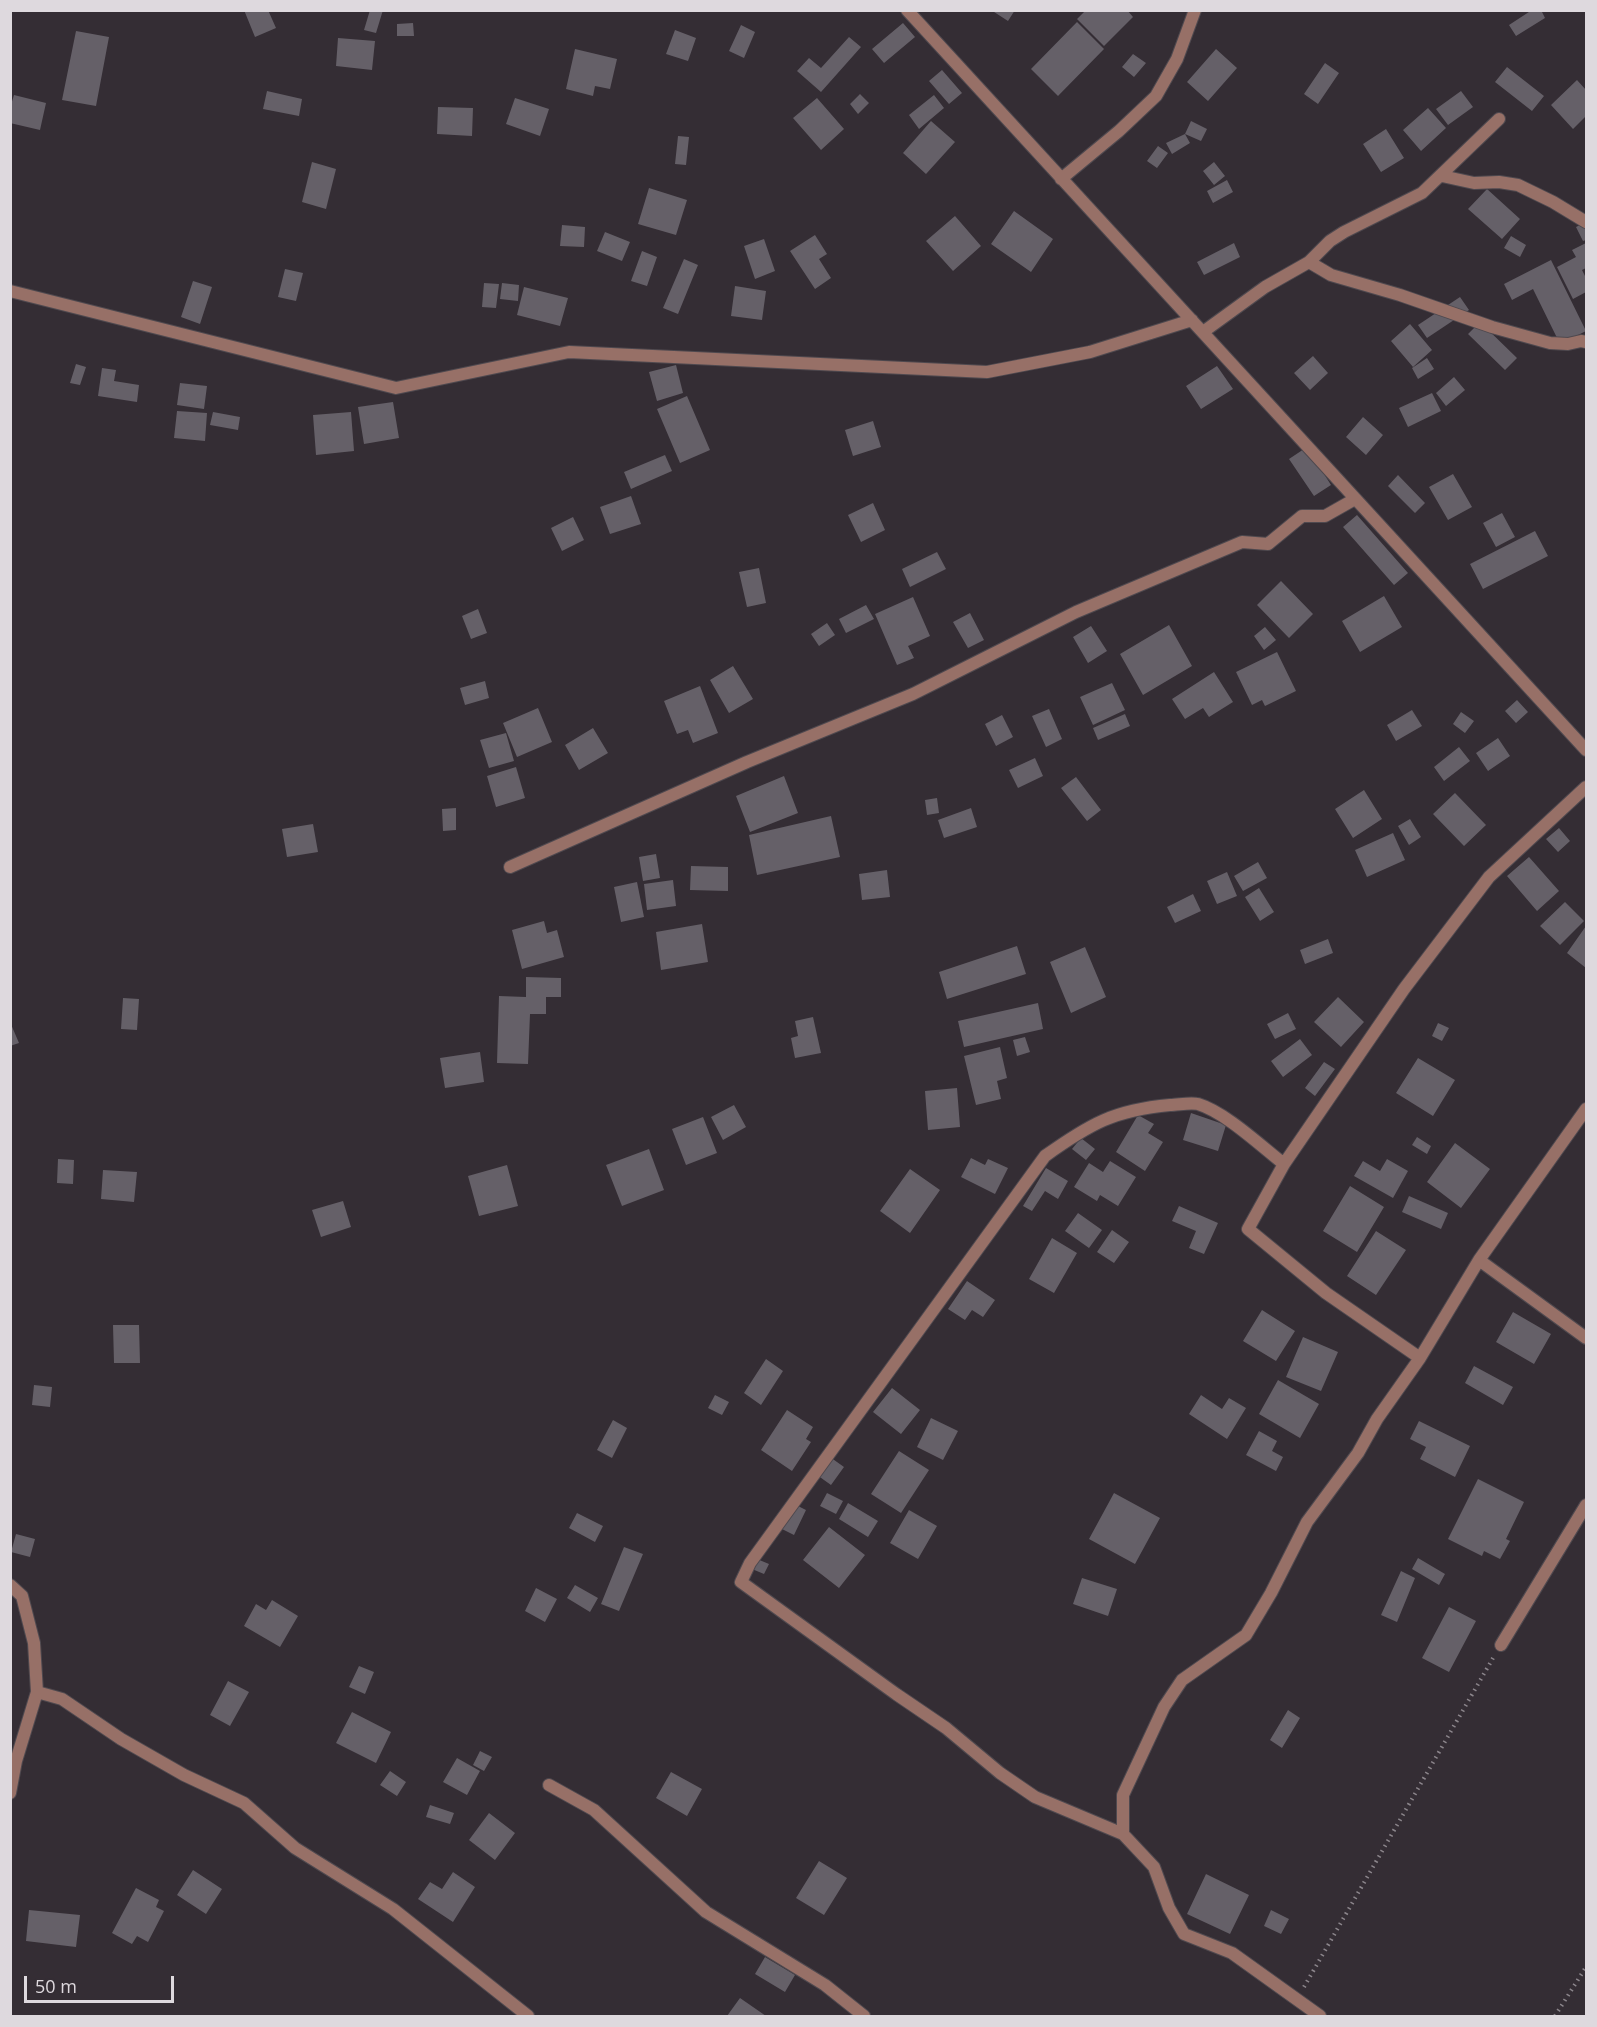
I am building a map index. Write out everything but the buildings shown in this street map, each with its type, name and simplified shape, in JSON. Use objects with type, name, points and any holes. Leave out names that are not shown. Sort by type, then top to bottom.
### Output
[{"type":"street","points":[[907,10],[1587,750]]},
{"type":"street","points":[[1061,179],[1119,131],[1156,96],[1177,59],[1195,10]]},
{"type":"street","points":[[1203,332],[1264,287],[1309,262],[1344,232],[1422,194],[1499,119]]},
{"type":"street","points":[[1442,176],[1474,183],[1499,182],[1518,186],[1553,202],[1587,222]]},
{"type":"street","points":[[1309,262],[1331,275],[1400,295],[1492,327],[1550,343],[1568,344],[1581,340],[1587,342]]},
{"type":"street","points":[[10,291],[396,388],[569,352],[987,372],[1090,352],[1192,320]]},
{"type":"street","points":[[510,867],[747,762],[913,694],[1076,612],[1242,543],[1268,544],[1302,516],[1325,516],[1355,499]]},
{"type":"street","points":[[1420,1358],[1326,1293],[1248,1229],[1284,1164],[1404,989],[1489,877],[1587,787]]},
{"type":"street","points":[[1284,1164],[1223,1117],[1196,1103],[1146,1107],[1123,1112],[1081,1130],[1046,1156],[750,1563],[741,1582],[946,1728],[1000,1773],[1035,1797],[1123,1834],[1154,1867],[1169,1908],[1184,1934],[1232,1953],[1320,2016]]},
{"type":"street","points":[[1123,1834],[1123,1795],[1164,1707],[1182,1680],[1246,1635],[1271,1593],[1307,1522],[1358,1453],[1377,1419],[1420,1358],[1479,1260],[1587,1109]]},
{"type":"street","points":[[1479,1260],[1587,1338]]},
{"type":"street","points":[[1501,1645],[1587,1505]]},
{"type":"street","points":[[10,1585],[22,1596],[32,1634],[37,1692],[16,1761],[10,1793]]},
{"type":"street","points":[[37,1692],[62,1699],[121,1739],[184,1775],[244,1803],[295,1848],[393,1909],[528,2016]]},
{"type":"street","points":[[549,1785],[594,1810],[706,1912],[825,1986],[864,2016]]},
{"type":"path","points":[[1296,1999],[1501,1645]]},
{"type":"path","points":[[1555,2016],[1587,1967]]}]
